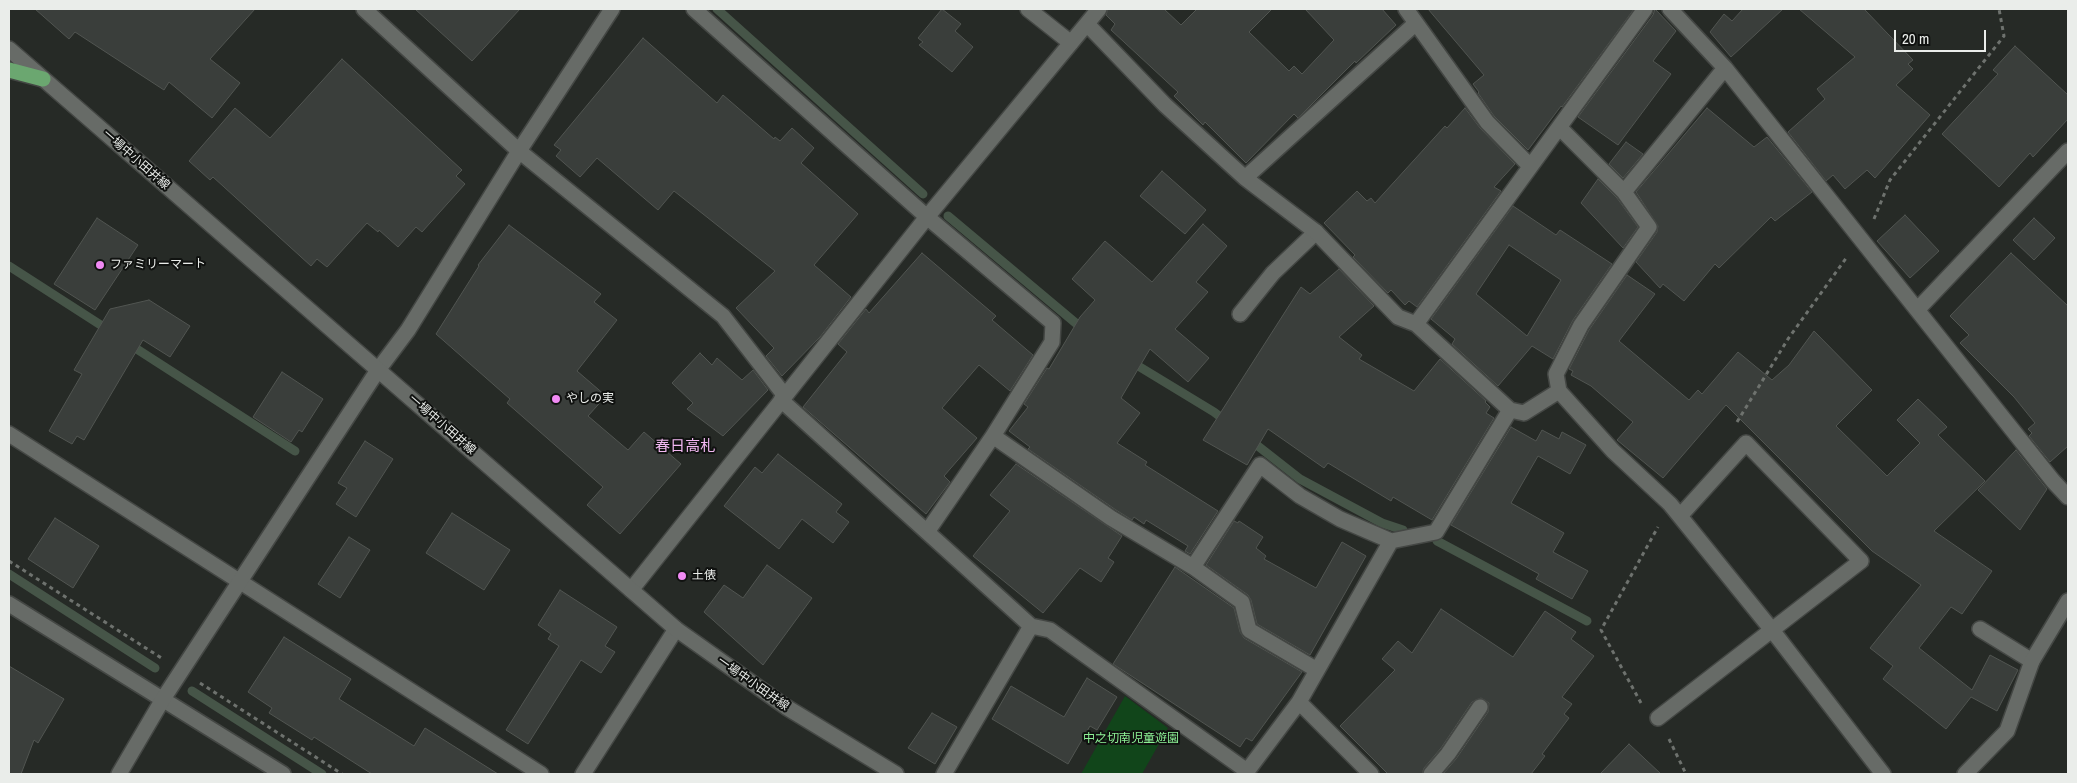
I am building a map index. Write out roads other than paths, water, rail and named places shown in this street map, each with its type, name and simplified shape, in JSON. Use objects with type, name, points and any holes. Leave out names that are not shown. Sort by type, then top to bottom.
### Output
[{"type":"highway","points":[[9,70],[44,79]]},
{"type":"street","points":[[364,9],[519,152],[723,316],[783,398],[1031,626],[1050,630],[1246,773],[1298,702],[1391,541]]},
{"type":"street","points":[[119,774],[163,699],[378,370],[408,330],[519,152],[612,9]]},
{"type":"street","points":[[694,9],[927,217],[1053,323],[1052,342],[993,436],[928,532]]},
{"type":"street","points":[[1028,9],[1071,43]]},
{"type":"street","points":[[631,590],[927,217],[1099,9]]},
{"type":"street","points":[[1406,9],[1487,122],[1530,166]]},
{"type":"street","points":[[1416,324],[1645,9]]},
{"type":"street","points":[[1670,9],[1725,68],[2053,481],[2068,497]]},
{"type":"street","points":[[1245,178],[1416,23]]},
{"type":"street","points":[[1086,24],[1165,105],[1245,178],[1316,232],[1398,318],[1416,324],[1510,410],[1524,412],[1559,391]]},
{"type":"street","name":"一場中小田井線","points":[[9,49],[676,629],[786,707],[896,774]]},
{"type":"street","points":[[1624,192],[1725,68]]},
{"type":"street","points":[[1559,127],[1624,192],[1649,228],[1581,326],[1556,374],[1559,391],[1614,451],[1675,510],[1772,630],[1883,774]]},
{"type":"street","points":[[1918,309],[2068,151]]},
{"type":"street","points":[[1240,314],[1274,273],[1316,232]]},
{"type":"street","points":[[1193,568],[1260,465],[1300,496],[1340,519],[1391,541],[1436,532],[1510,410]]},
{"type":"street","points":[[9,434],[541,774]]},
{"type":"street","points":[[993,436],[1111,518],[1193,568],[1242,602],[1249,630],[1317,670]]},
{"type":"street","points":[[1658,718],[1861,561],[1746,443],[1675,510]]},
{"type":"street","points":[[1965,774],[2007,731],[2032,661],[2068,601]]},
{"type":"street","points":[[9,604],[283,774]]},
{"type":"street","points":[[944,774],[1031,626]]},
{"type":"street","points":[[582,774],[676,629]]},
{"type":"street","points":[[1980,629],[2032,661]]},
{"type":"street","points":[[1298,702],[1371,774]]},
{"type":"street","points":[[1431,774],[1448,754],[1480,707]]},
{"type":"waterway","points":[[717,9],[923,194]]},
{"type":"waterway","points":[[948,216],[1084,330]]},
{"type":"waterway","points":[[9,266],[110,331]]},
{"type":"waterway","points":[[129,344],[295,451]]},
{"type":"waterway","points":[[1130,361],[1214,412],[1227,422]]},
{"type":"waterway","points":[[1249,439],[1300,479],[1382,523],[1403,530]]},
{"type":"waterway","points":[[1437,541],[1587,621]]},
{"type":"waterway","points":[[9,574],[155,668]]},
{"type":"waterway","points":[[192,691],[322,774]]},
{"type":"place","name":"ファミリーマート","points":[[100,265]]},
{"type":"place","name":"やしの実","points":[[556,399]]},
{"type":"place","name":"土俵","points":[[682,576]]},
{"type":"district","name":"春日高札","points":[[685,447]]},
{"type":"park label","name":"中之切南児童遊園","points":[[1131,739]]}]
